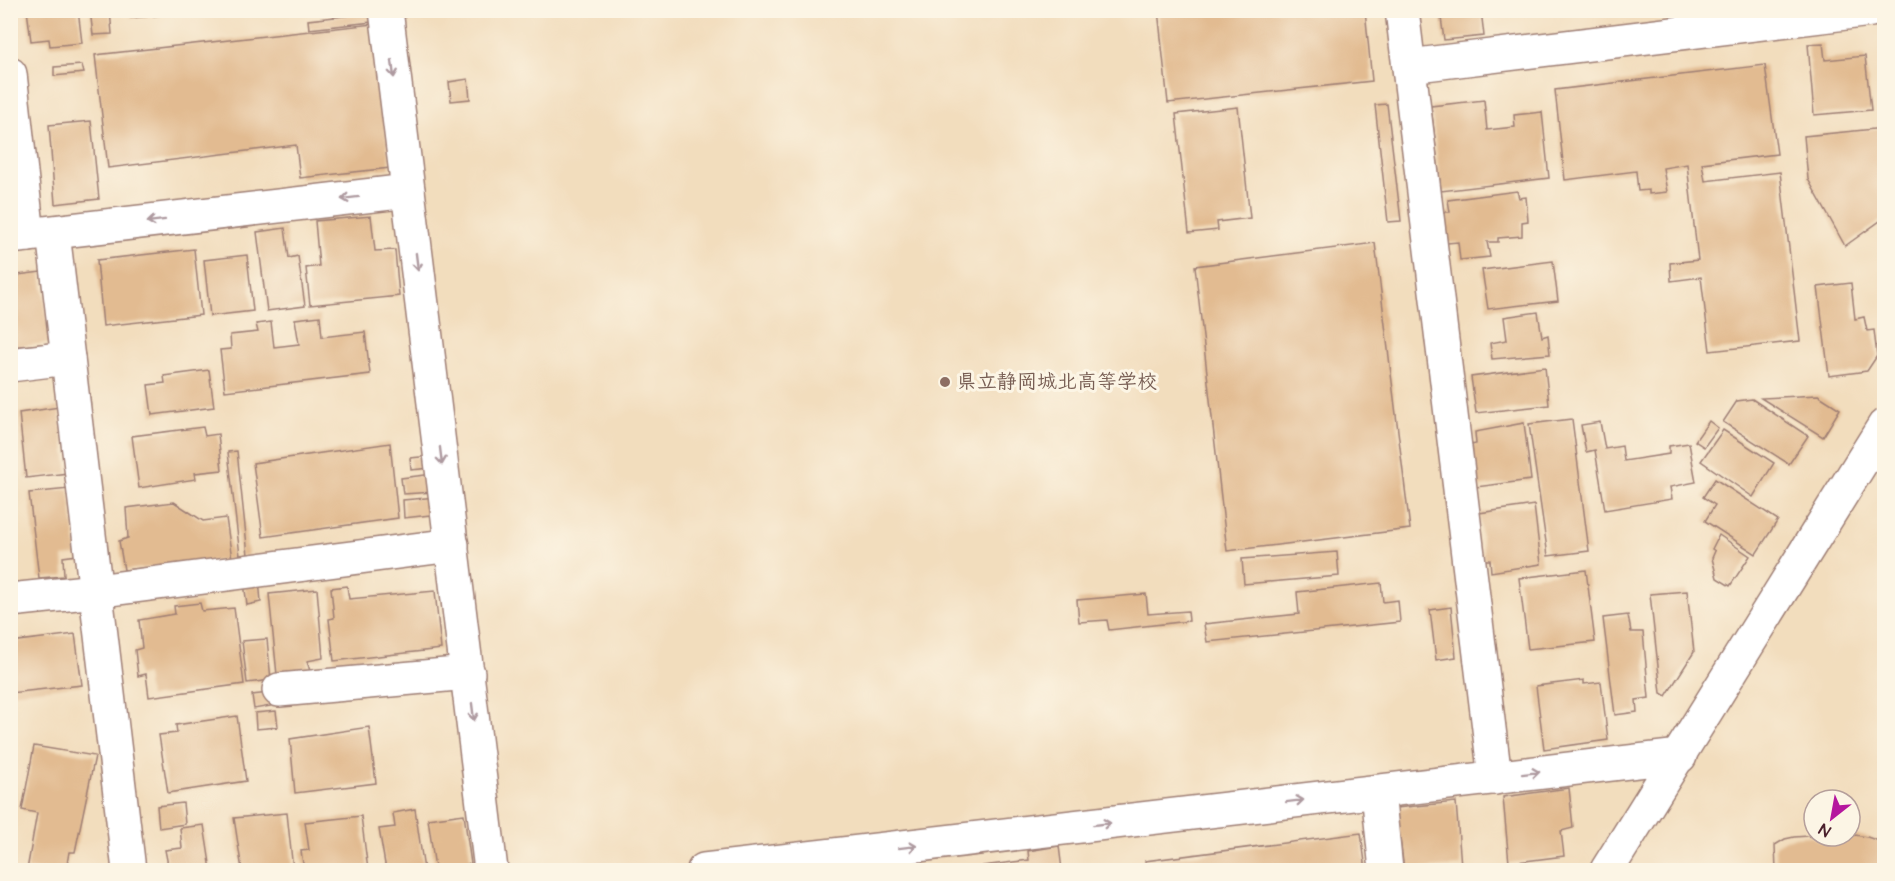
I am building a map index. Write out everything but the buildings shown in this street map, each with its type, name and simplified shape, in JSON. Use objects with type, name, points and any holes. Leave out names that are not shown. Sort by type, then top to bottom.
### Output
[{"type":"street","points":[[386,10],[491,870]]},
{"type":"street","points":[[1402,10],[1495,778]]},
{"type":"street","points":[[1409,66],[1871,10]]},
{"type":"street","points":[[10,74],[31,235],[68,358],[129,870]]},
{"type":"street","points":[[31,235],[408,191]]},
{"type":"street","points":[[10,365],[68,358]]},
{"type":"street","points":[[1607,870],[1884,426]]},
{"type":"street","points":[[10,600],[452,545]]},
{"type":"street","points":[[279,690],[468,673]]},
{"type":"street","points":[[704,870],[858,862],[1378,792],[1680,756]]},
{"type":"street","points":[[1378,792],[1386,870]]},
{"type":"place","name":"県立静岡城北高等学校","points":[[945,382]]}]
